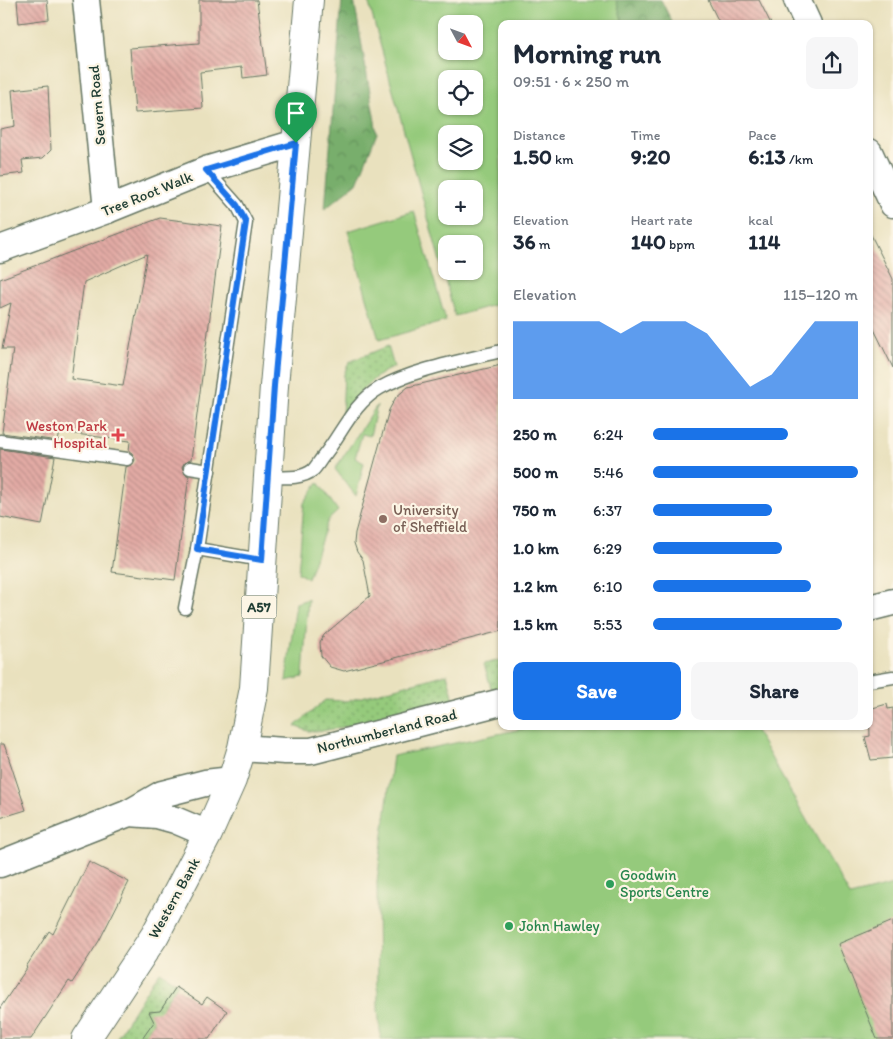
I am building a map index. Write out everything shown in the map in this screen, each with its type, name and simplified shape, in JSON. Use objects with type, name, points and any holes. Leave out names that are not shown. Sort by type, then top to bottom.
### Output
[{"type":"main road","name":"A57","points":[[242,748],[254,688],[275,378],[309,0]]},
{"type":"main road","name":"Western Bank","points":[[86,1039],[155,935],[208,834],[232,780],[242,748]]},
{"type":"street","name":"Severn Road","points":[[86,0],[107,210]]},
{"type":"street","points":[[797,0],[806,20]]},
{"type":"street","name":"Tree Root Walk","points":[[0,249],[107,210],[206,170],[296,143]]},
{"type":"street","points":[[873,161],[893,204]]},
{"type":"street","points":[[873,607],[893,602]]},
{"type":"street","name":"Northumberland Road","points":[[242,748],[311,751],[498,703]]},
{"type":"street","points":[[0,864],[129,813],[162,794],[205,783],[232,780]]},
{"type":"street","points":[[129,813],[157,815],[175,820],[208,834]]},
{"type":"lane","points":[[185,608],[197,549],[246,222],[237,205],[206,170]]},
{"type":"lane","points":[[268,477],[297,476],[312,471],[327,453],[344,424],[362,401],[380,388],[405,377],[498,352]]},
{"type":"lane","points":[[0,441],[127,459]]},
{"type":"lane","points":[[190,468],[209,471]]},
{"type":"lane","points":[[197,549],[262,560]]},
{"type":"lane","points":[[873,680],[893,677]]},
{"type":"green space","points":[[342,0],[354,0],[377,133],[357,183],[325,209]]},
{"type":"green space","points":[[368,0],[616,0],[622,20],[498,20],[498,304],[455,316],[445,280],[483,280],[483,235],[438,235],[438,254]]},
{"type":"green space","points":[[616,0],[661,0],[671,20],[622,20]]},
{"type":"green space","points":[[414,211],[446,321],[379,340],[348,231]]},
{"type":"green space","points":[[388,346],[394,367],[385,371],[371,382],[358,395],[342,417],[344,374],[349,362]]},
{"type":"green space","points":[[377,405],[370,436],[362,434],[355,458],[364,463],[356,496],[335,469]]},
{"type":"green space","points":[[318,482],[338,511],[328,520],[308,579],[298,573],[304,503]]},
{"type":"green space","points":[[308,599],[303,677],[286,681],[296,603]]},
{"type":"green space","points":[[498,661],[498,690],[491,688],[484,664]]},
{"type":"green space","points":[[447,674],[455,703],[322,731],[308,731],[295,726],[325,700],[347,701]]},
{"type":"green space","name":"Goodwin Sports Centre","points":[[517,730],[755,730],[850,896],[893,885],[893,1039],[381,1039],[378,1010],[377,882],[393,756]]},
{"type":"green space","points":[[159,971],[178,983],[160,1011],[152,1017],[154,1022],[142,1039],[116,1039]]},
{"type":"building","points":[[17,0],[47,0],[49,19],[19,23]]},
{"type":"building","points":[[199,0],[257,0],[267,75],[243,78],[242,67],[200,72],[203,108],[135,113],[130,48],[199,43]]},
{"type":"building","points":[[708,0],[759,0],[769,20],[718,20]]},
{"type":"building","points":[[48,86],[51,150],[43,158],[22,160],[24,173],[0,176],[0,129],[15,126],[12,90]]},
{"type":"building","points":[[160,218],[222,226],[191,460],[184,463],[182,467],[185,474],[189,476],[175,580],[112,572],[126,467],[133,464],[135,460],[129,451],[130,441],[60,432],[58,441],[2,433],[13,349],[2,349],[11,303],[0,308],[0,279]],"holes":[[[147,254],[123,386],[71,379],[84,282]]]},
{"type":"building","points":[[873,239],[893,279],[893,368],[873,327]]},
{"type":"building","points":[[498,366],[498,632],[344,671],[330,667],[321,656],[320,642],[324,635],[370,596],[363,560],[357,552],[354,543],[355,533],[389,410],[396,397],[408,387]]},
{"type":"building","points":[[0,449],[55,457],[42,525],[0,517]]},
{"type":"building","points":[[887,704],[888,709],[893,708],[893,758],[871,760],[865,737],[870,736],[870,730],[873,730],[873,708]]},
{"type":"building","points":[[0,744],[4,744],[26,810],[0,818]]},
{"type":"building","points":[[89,862],[129,882],[99,941],[72,983],[69,981],[31,1039],[0,1039],[0,1008],[49,931],[53,934]]},
{"type":"building","points":[[893,921],[893,1039],[877,1039],[838,944]]},
{"type":"building","points":[[176,987],[202,1004],[207,997],[227,1011],[209,1039],[142,1039],[154,1022],[149,1012],[160,1011]]},
{"type":"place","name":"Weston Park Hospital","points":[[118,435]]},
{"type":"place","name":"University of Sheffield","points":[[383,519]]},
{"type":"place","name":"Goodwin Sports Centre","points":[[610,884]]},
{"type":"place","name":"John Hawley","points":[[509,926]]},
{"type":"route","points":[[296,143],[274,386],[262,560],[197,549],[246,222],[237,205],[206,170],[296,143]]}]
